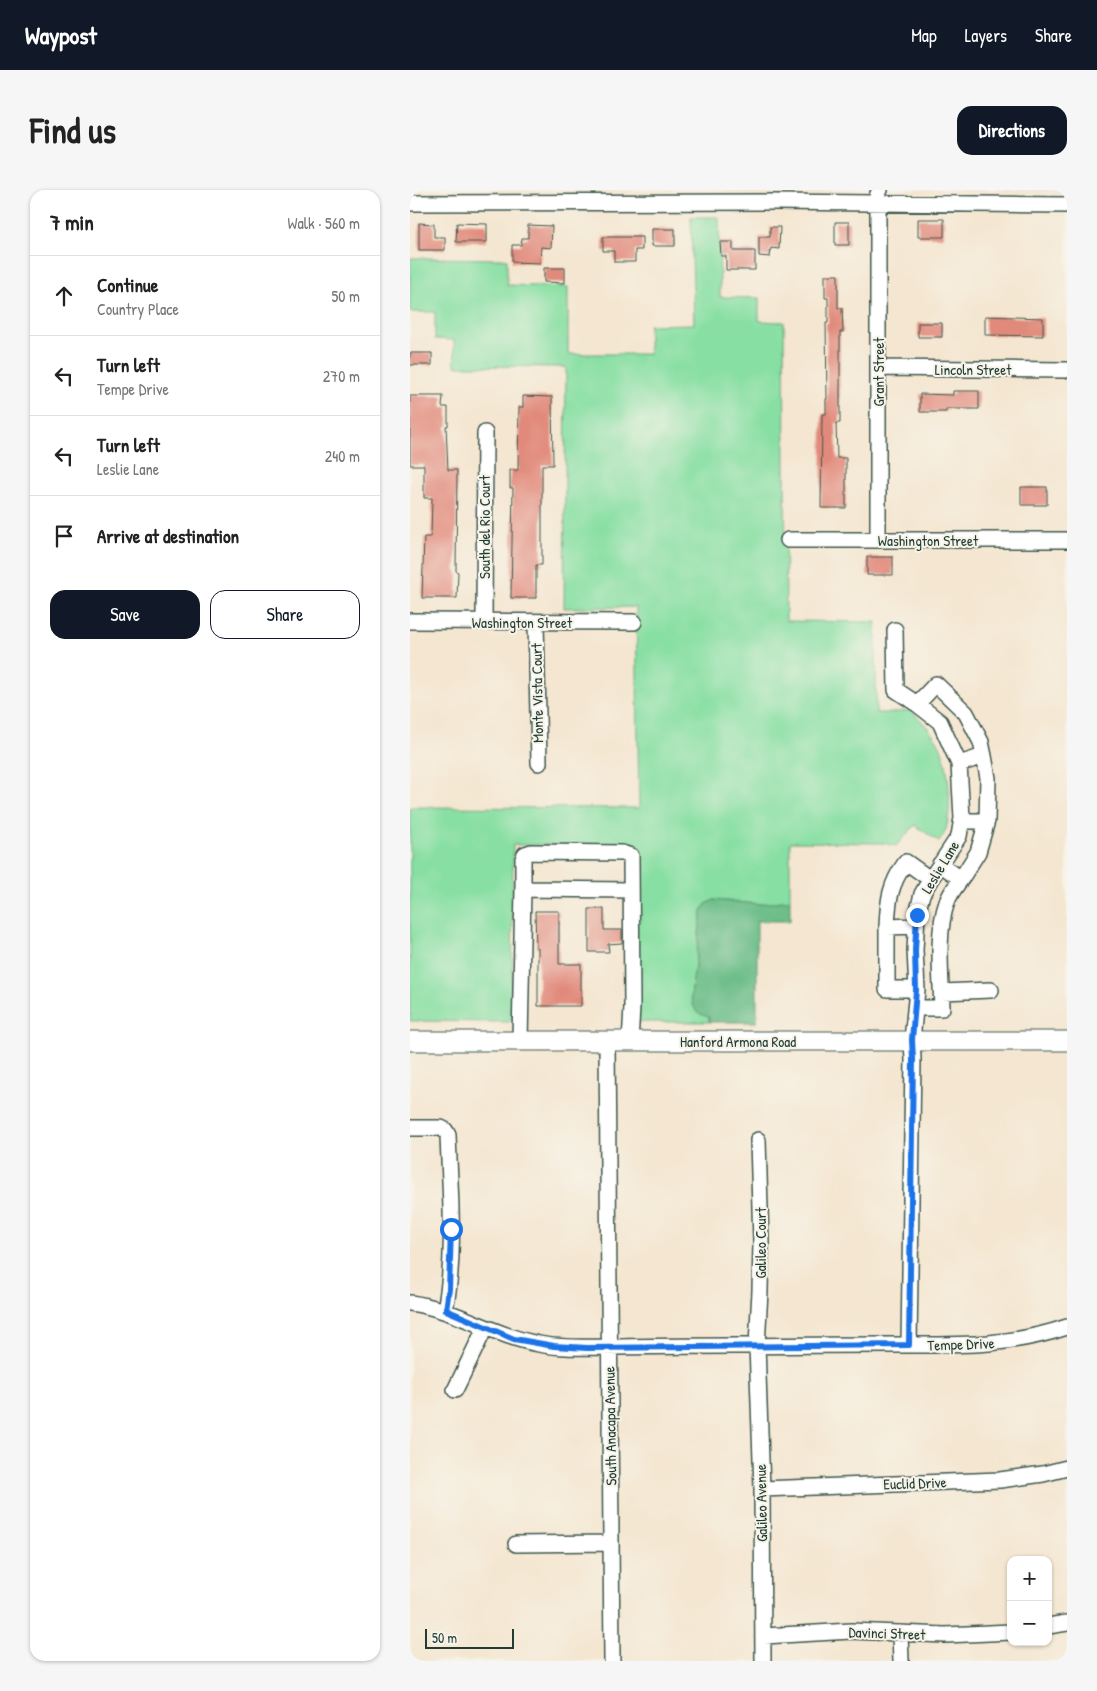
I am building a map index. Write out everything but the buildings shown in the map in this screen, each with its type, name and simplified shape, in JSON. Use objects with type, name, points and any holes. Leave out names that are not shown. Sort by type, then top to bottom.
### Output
[{"type":"main road","name":"Hanford Armona Road","points":[[410,1041],[912,1040],[1067,1042]]},
{"type":"street","points":[[410,203],[556,196],[972,197],[1059,200]]},
{"type":"street","name":"Grant Street","points":[[878,197],[878,540]]},
{"type":"street","name":"Lincoln Street","points":[[879,368],[1067,370]]},
{"type":"street","name":"South del Rio Court","points":[[484,621],[485,433]]},
{"type":"street","name":"Washington Street","points":[[788,540],[1067,540]]},
{"type":"street","name":"Washington Street","points":[[410,621],[634,622]]},
{"type":"street","name":"Monte Vista Court","points":[[536,622],[538,763]]},
{"type":"street","name":"Leslie Lane","points":[[895,630],[896,690],[940,722],[959,764],[962,821],[959,836],[922,894],[917,915],[916,990],[912,1040],[909,1345]]},
{"type":"street","points":[[915,1008],[942,1008],[941,939],[946,904],[978,852],[987,821],[988,778],[981,742],[966,713],[936,684],[917,704]]},
{"type":"street","points":[[959,764],[984,756]]},
{"type":"street","points":[[962,821],[987,821]]},
{"type":"street","points":[[520,1041],[524,854],[531,852],[622,852],[631,856],[632,1007],[630,1042]]},
{"type":"street","points":[[916,990],[887,989],[888,899],[895,877],[906,862],[930,879]]},
{"type":"street","points":[[940,864],[961,879]]},
{"type":"street","points":[[523,889],[631,890]]},
{"type":"street","points":[[887,927],[941,939]]},
{"type":"street","points":[[942,992],[991,990]]},
{"type":"street","name":"South Anacapa Avenue","points":[[607,1042],[612,1661]]},
{"type":"street","points":[[410,1128],[441,1128],[448,1135],[451,1229],[449,1289],[446,1310]]},
{"type":"street","name":"Galileo Court","points":[[757,1345],[761,1242],[758,1140]]},
{"type":"street","name":"Tempe Drive","points":[[410,1303],[446,1310],[514,1339],[539,1344],[587,1348],[757,1345],[967,1345],[1010,1342],[1033,1338],[1067,1327]]},
{"type":"street","points":[[455,1390],[485,1328]]},
{"type":"street","name":"Galileo Avenue","points":[[757,1345],[762,1489],[763,1661]]},
{"type":"street","name":"Euclid Drive","points":[[762,1489],[1000,1480],[1043,1474],[1067,1468]]},
{"type":"street","points":[[516,1544],[611,1543]]},
{"type":"street","points":[[1052,1625],[1067,1623]]},
{"type":"street","name":"Davinci Street","points":[[764,1636],[851,1632],[945,1635],[1007,1632]]},
{"type":"street","points":[[900,1633],[901,1661]]},
{"type":"shaded area","points":[[828,190],[1067,190],[1067,191]]},
{"type":"green space","points":[[691,217],[719,217],[720,297],[759,298],[759,321],[784,322],[786,621],[876,622],[876,713],[910,710],[926,725],[938,742],[947,771],[949,816],[946,830],[939,842],[915,825],[896,846],[883,843],[790,842],[790,900],[759,904],[714,900],[706,904],[702,911],[691,996],[709,1017],[709,1022],[636,1022],[635,844],[513,845],[512,1019],[509,1022],[410,1021],[410,807],[639,808],[636,607],[564,608],[566,367],[455,366],[454,340],[435,339],[435,312],[410,312],[410,258],[507,259],[507,285],[568,287],[568,354],[649,354],[649,325],[694,324]]},
{"type":"green space","points":[[714,900],[759,904],[790,900],[790,921],[757,921],[757,1022],[709,1022],[709,1017],[698,1012],[693,1004],[691,996],[702,911],[706,904]]},
{"type":"route","points":[[451,1229],[449,1289],[446,1310],[514,1339],[554,1346],[587,1348],[909,1345],[912,1040],[916,990],[915,950],[917,915]]}]
